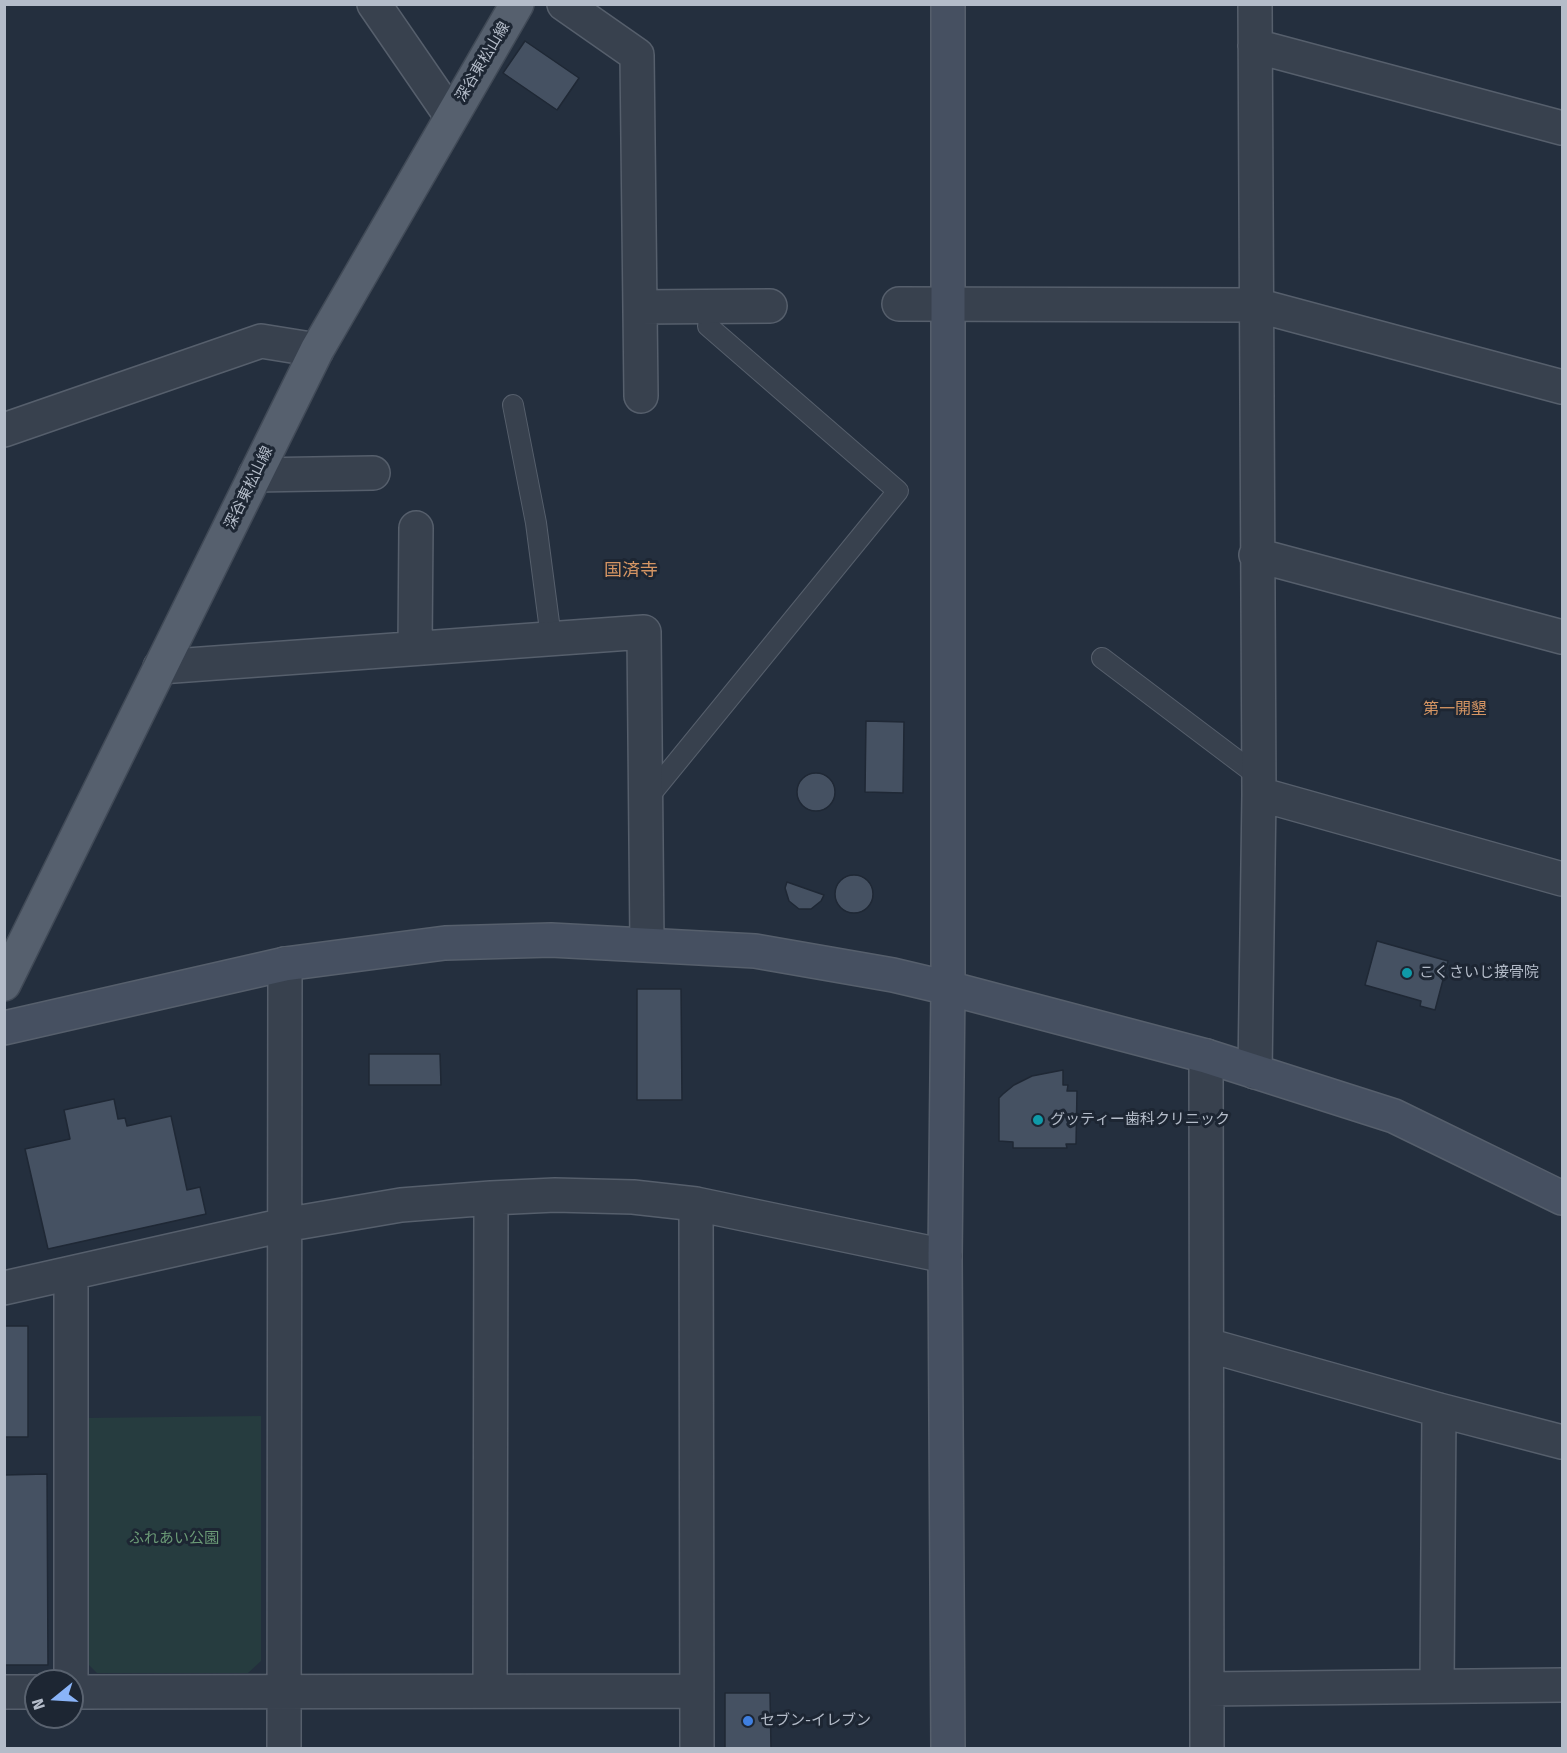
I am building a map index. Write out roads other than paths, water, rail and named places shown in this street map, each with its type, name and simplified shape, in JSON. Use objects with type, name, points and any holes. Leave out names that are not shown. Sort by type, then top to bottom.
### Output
[{"type":"main road","name":"深谷東松山線","points":[[4,984],[317,350],[517,4]]},
{"type":"street","points":[[374,4],[451,116]]},
{"type":"street","points":[[564,4],[637,55],[641,396]]},
{"type":"street","points":[[948,4],[948,988],[945,1256],[948,1749]]},
{"type":"street","points":[[1255,4],[1256,555],[1259,785],[1255,1072]]},
{"type":"street","points":[[1255,46],[1563,128]]},
{"type":"street","points":[[898,304],[1256,305],[1563,387]]},
{"type":"street","points":[[640,307],[770,306]]},
{"type":"street","points":[[4,430],[261,340],[317,350]]},
{"type":"street","points":[[255,475],[374,473]]},
{"type":"street","points":[[415,648],[416,528]]},
{"type":"street","points":[[1256,555],[1563,637]]},
{"type":"street","points":[[160,667],[644,632],[647,944]]},
{"type":"street","points":[[1259,785],[1563,879]]},
{"type":"street","points":[[4,1028],[285,964],[445,943],[551,940],[755,951],[893,975],[1206,1056],[1394,1116],[1563,1198]]},
{"type":"street","points":[[284,1749],[285,964]]},
{"type":"street","points":[[1206,1056],[1207,1749]]},
{"type":"street","points":[[4,1287],[284,1225],[401,1205],[566,1195],[633,1197],[696,1204],[945,1256]]},
{"type":"street","points":[[490,1691],[491,1198]]},
{"type":"street","points":[[696,1204],[697,1749]]},
{"type":"street","points":[[70,1274],[71,1669]]},
{"type":"street","points":[[1207,1345],[1563,1442]]},
{"type":"street","points":[[1437,1685],[1439,1410]]},
{"type":"street","points":[[1207,1689],[1563,1685]]},
{"type":"street","points":[[84,1692],[697,1691]]},
{"type":"street","points":[[4,1692],[24,1692]]},
{"type":"lane","points":[[646,800],[898,491],[708,326]]},
{"type":"lane","points":[[513,405],[536,523],[551,638]]},
{"type":"lane","points":[[1102,658],[1259,785]]},
{"type":"place","name":"こくさいじ接骨院","points":[[1407,973]]},
{"type":"place","name":"グッティー歯科クリニック","points":[[1038,1120]]},
{"type":"place","name":"セブン-イレブン","points":[[748,1721]]},
{"type":"district","name":"国済寺","points":[[631,571]]},
{"type":"district","name":"第一開墾","points":[[1455,710]]},
{"type":"park label","name":"ふれあい公園","points":[[174,1539]]}]
